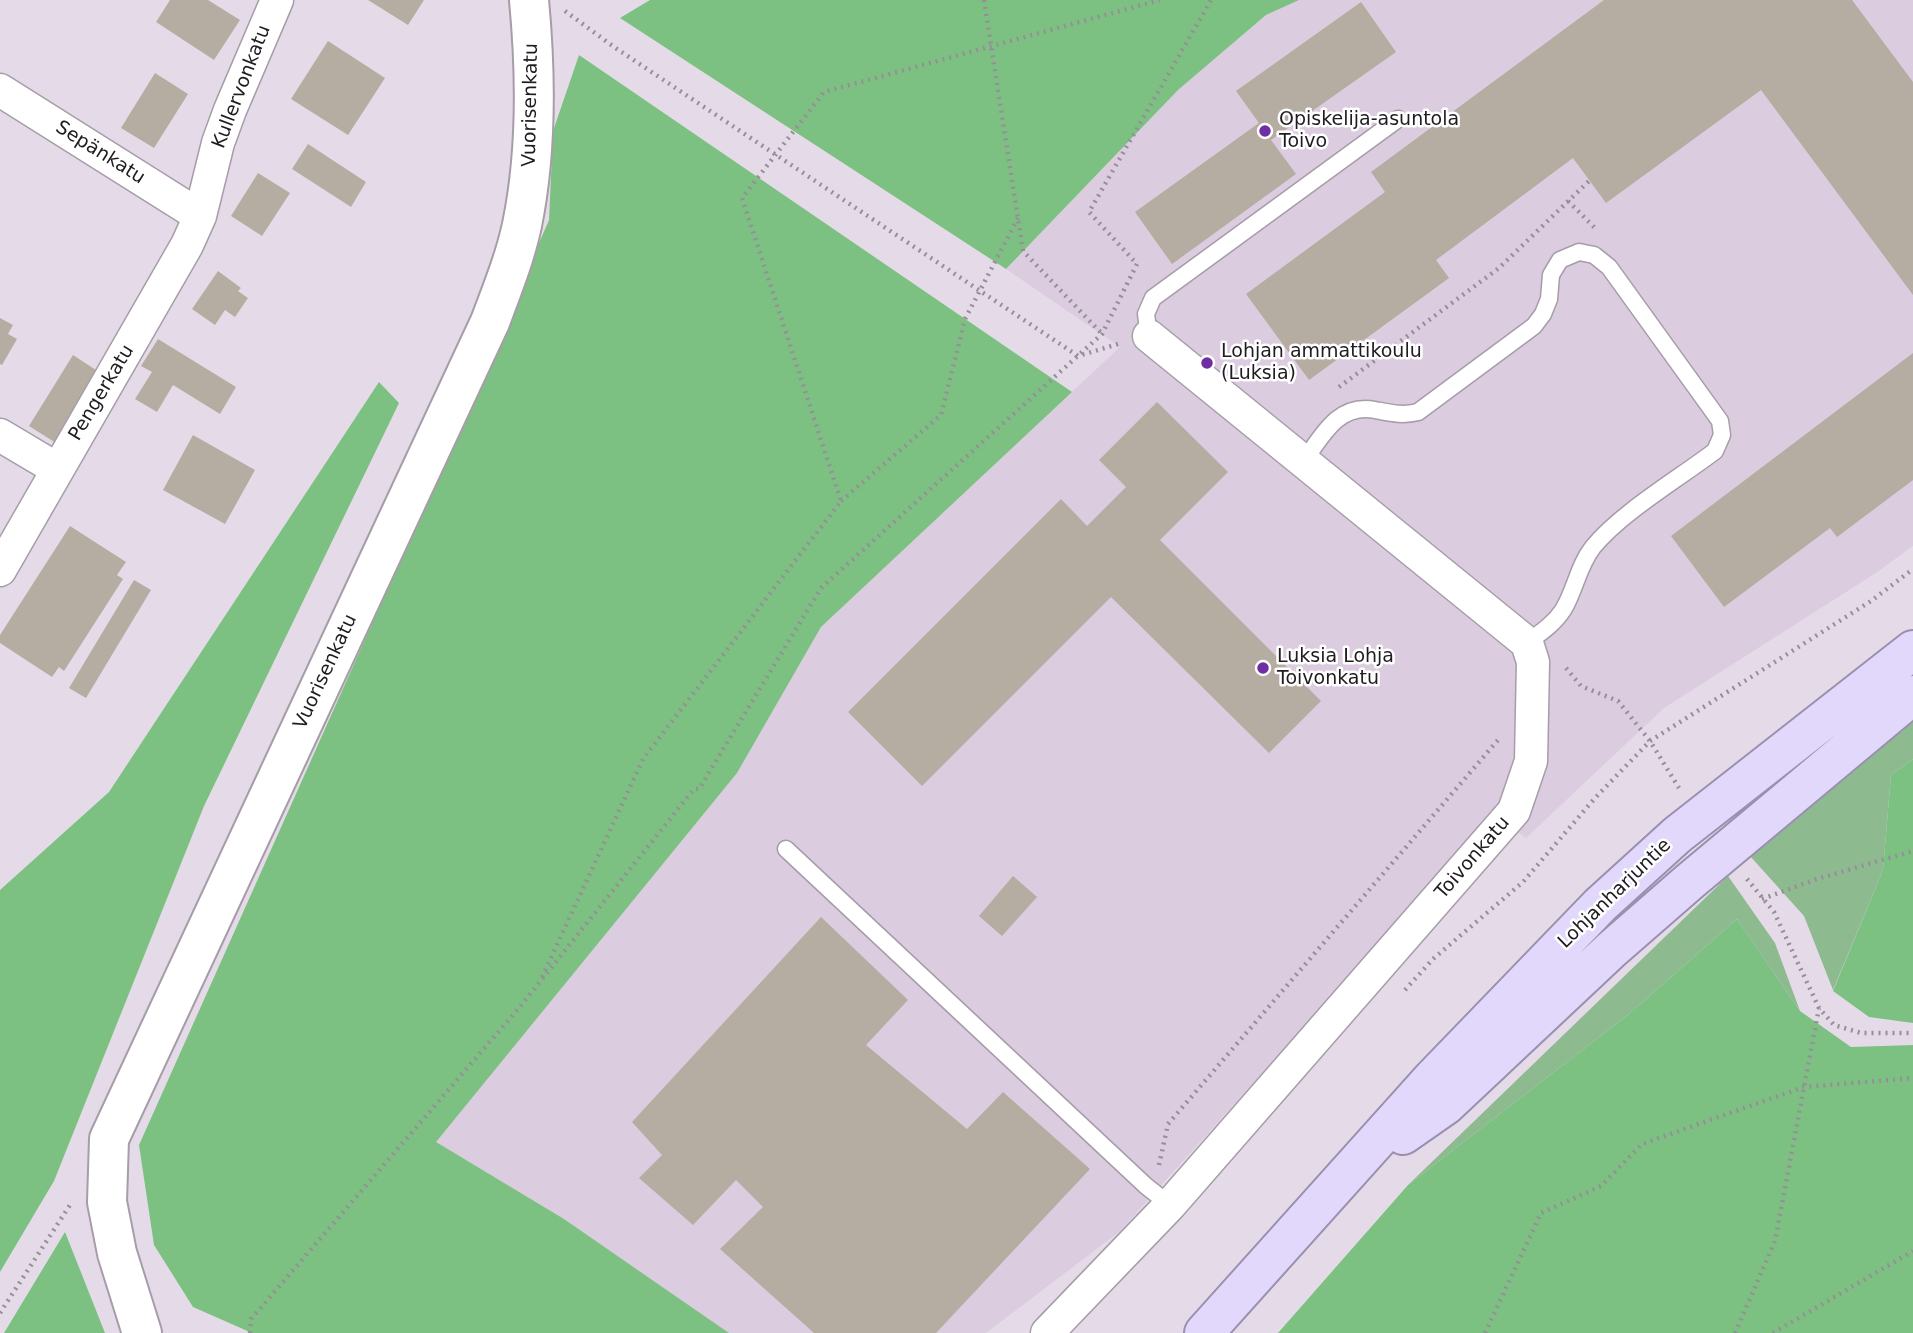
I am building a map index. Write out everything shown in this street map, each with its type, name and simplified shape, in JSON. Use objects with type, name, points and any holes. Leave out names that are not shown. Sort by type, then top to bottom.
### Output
[{"type":"highway","name":"Lohjanharjuntie","points":[[1204,1333],[1432,1079],[1600,905],[1677,835],[1913,650]]},
{"type":"highway","name":"Lohjanharjuntie","points":[[1350,1173],[1446,1105],[1611,950],[1913,695]]},
{"type":"street","name":"Kullervonkatu","points":[[201,216],[218,143],[277,0]]},
{"type":"street","name":"Vuorisenkatu","points":[[142,1333],[117,1252],[107,1202],[109,1139],[490,322],[521,227],[528,190],[544,3]]},
{"type":"street","name":"Sepänkatu","points":[[0,90],[201,216]]},
{"type":"street","name":"Pengerkatu","points":[[0,570],[156,302],[201,216]]},
{"type":"street","points":[[1149,335],[1304,461],[1530,652]]},
{"type":"street","points":[[0,435],[57,469]]},
{"type":"street","name":"Toivonkatu","points":[[1047,1333],[1158,1196],[1514,811],[1531,761],[1530,652]]},
{"type":"lane","points":[[1149,335],[1146,314],[1153,298],[1398,119]]},
{"type":"lane","points":[[1304,461],[1325,430],[1338,417],[1352,410],[1373,409],[1404,415],[1418,412],[1534,326],[1549,299],[1551,275],[1560,260],[1579,252],[1594,255],[1609,267],[1720,421],[1722,435],[1715,451],[1626,517],[1593,548],[1575,579],[1564,609],[1530,652]]},
{"type":"lane","points":[[786,849],[1158,1196]]},
{"type":"path","points":[[984,0],[1023,251],[1102,334]]},
{"type":"path","points":[[841,501],[742,198],[824,92],[1160,0]]},
{"type":"path","points":[[250,1333],[251,1319],[538,984],[694,789],[699,789],[821,588],[1102,334],[1137,264],[1089,212],[1211,0]]},
{"type":"path","points":[[544,3],[1078,356]]},
{"type":"path","points":[[1331,393],[1499,268],[1589,181]]},
{"type":"path","points":[[538,984],[643,759],[841,501],[941,415],[965,319],[1018,218]]},
{"type":"path","points":[[1078,356],[1149,335]]},
{"type":"path","points":[[1396,1000],[1433,959],[1523,882],[1595,798],[1650,741],[1871,601],[1913,569]]},
{"type":"path","points":[[1530,652],[1565,668],[1581,686],[1618,701],[1650,741],[1681,792]]},
{"type":"path","points":[[1158,1196],[1158,1170],[1168,1124],[1496,744],[1501,734]]},
{"type":"path","points":[[1762,898],[1817,879],[1913,852]]},
{"type":"path","points":[[1741,872],[1774,912],[1819,1008],[1834,1024],[1861,1033],[1913,1033]]},
{"type":"path","points":[[1735,1333],[1776,1241],[1819,1008]]},
{"type":"path","points":[[1485,1333],[1541,1213],[1601,1186],[1642,1144],[1804,1087],[1913,1078]]},
{"type":"path","points":[[0,1313],[73,1200]]},
{"type":"path","points":[[1773,1333],[1913,1251]]},
{"type":"shaded area","name":"Luksia Lohja Toivonkatu","points":[[1299,0],[1913,0],[1913,546],[1876,573],[1664,708],[1526,838],[1494,816],[1119,1232],[986,1333],[729,1333],[564,1219],[435,1142],[737,773],[821,627],[1120,347],[1006,269],[1178,90],[1266,15]]},
{"type":"green space","points":[[650,0],[1299,0],[1266,15],[1178,90],[1006,269],[620,18]]},
{"type":"green space","points":[[579,55],[1072,392],[821,627],[737,773],[436,1142],[564,1219],[729,1333],[252,1333],[193,1307],[154,1245],[139,1145],[426,503],[549,220],[553,131]]},
{"type":"green space","points":[[379,382],[399,403],[204,806],[54,1181],[0,1272],[0,890],[109,792]]},
{"type":"green space","points":[[1913,716],[1913,759],[1891,775],[1883,870],[1833,990],[1804,916],[1750,856]]},
{"type":"green space","points":[[1913,759],[1913,1023],[1869,1017],[1833,991],[1883,870],[1891,775]]},
{"type":"green space","points":[[1728,876],[1775,943],[1800,1011],[1737,919],[1629,1014],[1408,1185]]},
{"type":"green space","points":[[1737,919],[1800,1011],[1851,1047],[1913,1045],[1913,1333],[1278,1333],[1408,1185],[1629,1014]]},
{"type":"green space","points":[[65,1232],[105,1333],[4,1333]]},
{"type":"building","points":[[170,0],[208,0],[240,20],[214,60],[156,22]]},
{"type":"building","points":[[368,0],[424,0],[408,25]]},
{"type":"building","points":[[1604,0],[1852,0],[1913,82],[1913,295],[1761,90],[1606,203],[1573,158],[1436,260],[1449,278],[1309,380],[1246,294],[1385,192],[1371,172]]},
{"type":"building","name":"Opiskelija-asuntola Toivo","points":[[1361,2],[1396,52],[1271,140],[1296,174],[1172,264],[1135,212],[1259,123],[1236,91]]},
{"type":"building","points":[[328,41],[385,78],[348,135],[291,99]]},
{"type":"building","points":[[155,73],[188,94],[154,148],[121,128]]},
{"type":"building","points":[[308,144],[366,182],[351,207],[292,169]]},
{"type":"building","points":[[258,173],[290,193],[262,236],[231,216]]},
{"type":"building","points":[[218,271],[241,288],[238,291],[248,298],[235,317],[225,310],[215,325],[192,309]]},
{"type":"building","points":[[0,318],[13,325],[8,334],[17,339],[2,365],[0,364]]},
{"type":"building","points":[[158,339],[236,387],[220,414],[173,385],[157,412],[135,399],[152,372],[141,366]]},
{"type":"building","points":[[1913,353],[1913,480],[1837,537],[1830,528],[1724,607],[1671,536]]},
{"type":"building","points":[[73,355],[99,372],[56,443],[29,426]]},
{"type":"building","points":[[1157,402],[1228,472],[1160,540],[1321,701],[1269,753],[1111,597],[922,786],[848,712],[1061,499],[1087,526],[1126,487],[1099,460]]},
{"type":"building","points":[[193,435],[255,470],[225,524],[163,490]]},
{"type":"building","points":[[70,526],[126,562],[117,575],[123,579],[64,671],[59,667],[52,677],[0,643],[0,635]]},
{"type":"building","points":[[134,580],[151,590],[86,698],[69,688]]},
{"type":"building","points":[[1013,876],[1037,897],[1002,936],[979,916]]},
{"type":"building","points":[[821,917],[908,1000],[866,1045],[967,1129],[1003,1092],[1090,1169],[936,1333],[814,1333],[720,1249],[763,1207],[736,1180],[693,1225],[639,1178],[662,1155],[632,1122]]},
{"type":"place","name":"Opiskelija-asuntola Toivo","points":[[1265,131]]},
{"type":"place","name":"Lohjan ammattikoulu (Luksia)","points":[[1207,363]]},
{"type":"place","name":"Luksia Lohja Toivonkatu","points":[[1263,668]]}]
